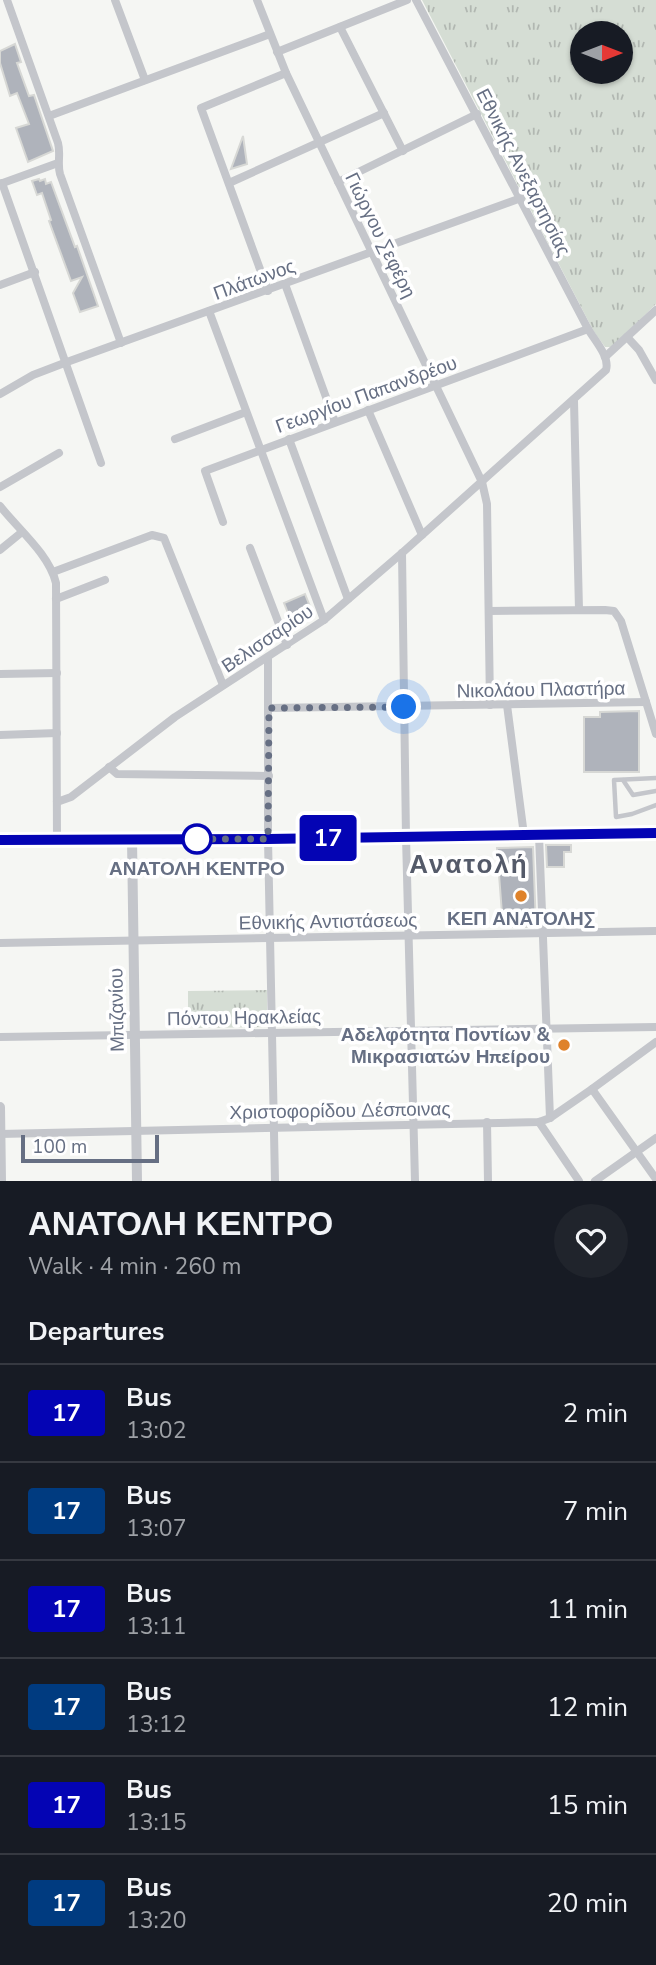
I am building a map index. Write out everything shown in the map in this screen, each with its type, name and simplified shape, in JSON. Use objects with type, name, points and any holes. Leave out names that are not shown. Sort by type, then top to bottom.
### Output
[{"type":"main road","points":[[0,840],[656,833]]},
{"type":"street","points":[[7,0],[60,149],[58,163],[121,343]]},
{"type":"street","points":[[115,0],[145,80]]},
{"type":"street","name":"Γιώργου Σεφέρη","points":[[257,0],[286,73],[482,482],[487,504],[490,705]]},
{"type":"street","points":[[277,52],[407,0]]},
{"type":"street","name":"Εθνικής Ανεξαρτησίας","points":[[416,0],[605,357]]},
{"type":"street","points":[[340,27],[403,151]]},
{"type":"street","points":[[49,116],[270,34]]},
{"type":"street","points":[[268,291],[201,108],[286,73]]},
{"type":"street","points":[[229,183],[384,113]]},
{"type":"street","points":[[338,181],[477,114]]},
{"type":"street","points":[[58,163],[1,183],[101,463]]},
{"type":"street","name":"Πλάτωνος","points":[[0,394],[33,375],[67,362],[521,198]]},
{"type":"street","points":[[0,285],[35,272]]},
{"type":"street","points":[[285,284],[335,422]]},
{"type":"street","points":[[605,357],[656,310]]},
{"type":"street","points":[[209,311],[324,620]]},
{"type":"street","name":"Γεωργίου Παπανδρέου","points":[[223,522],[205,471],[588,329]]},
{"type":"street","points":[[627,337],[641,353],[656,380]]},
{"type":"street","name":"Βελισσαρίου","points":[[57,802],[71,797],[175,717],[324,620],[605,372],[608,365],[605,357]]},
{"type":"street","points":[[574,401],[579,610]]},
{"type":"street","points":[[368,410],[422,535]]},
{"type":"street","points":[[175,439],[246,412]]},
{"type":"street","points":[[289,439],[348,599]]},
{"type":"street","points":[[0,487],[59,453]]},
{"type":"street","points":[[1,510],[22,532],[52,572],[56,583],[57,840]]},
{"type":"street","points":[[0,550],[22,532]]},
{"type":"street","points":[[52,572],[152,535],[164,538],[223,685]]},
{"type":"street","points":[[250,548],[287,645]]},
{"type":"street","points":[[402,553],[415,1181]]},
{"type":"street","points":[[56,599],[105,580]]},
{"type":"street","points":[[489,611],[609,610],[617,614],[656,734]]},
{"type":"street","points":[[268,658],[268,839],[275,1181]]},
{"type":"street","points":[[0,674],[57,673]]},
{"type":"street","name":"Νικολάου Πλαστήρα","points":[[269,708],[646,702]]},
{"type":"street","points":[[507,705],[524,835]]},
{"type":"street","points":[[0,735],[57,733]]},
{"type":"street","points":[[109,767],[117,774],[269,776]]},
{"type":"street","points":[[539,835],[550,1118]]},
{"type":"street","name":"Μπιζανίου","points":[[132,839],[137,1181]]},
{"type":"street","name":"Εθνικής Αντιστάσεως","points":[[0,943],[656,931]]},
{"type":"street","name":"Πόντου Ηρακλείας","points":[[0,1037],[656,1027]]},
{"type":"street","name":"Χριστοφορίδου Δέσποινας","points":[[0,1133],[539,1122],[550,1118],[656,1042]]},
{"type":"street","points":[[592,1089],[656,1179]]},
{"type":"street","points":[[0,1107],[1,1181]]},
{"type":"street","points":[[487,1122],[488,1181]]},
{"type":"street","points":[[539,1122],[579,1181]]},
{"type":"street","points":[[595,1181],[656,1138]]},
{"type":"lane","points":[[656,778],[614,780],[616,817],[656,805]]},
{"type":"lane","points":[[622,780],[633,795],[656,791]]},
{"type":"green space","points":[[422,0],[656,0],[656,304],[612,347],[605,347],[593,330]]},
{"type":"green space","points":[[267,990],[267,1027],[193,1028],[188,1024],[188,991]]},
{"type":"building","points":[[15,44],[21,62],[17,63],[29,96],[34,95],[53,151],[28,162],[16,128],[29,124],[17,93],[10,96],[0,63],[0,51]]},
{"type":"building","points":[[243,136],[247,164],[231,169]]},
{"type":"building","points":[[45,179],[46,184],[51,182],[98,306],[80,312],[73,293],[82,277],[71,281],[49,221],[51,220],[42,193],[37,195],[32,181]]},
{"type":"building","points":[[305,594],[311,609],[290,618],[284,603]]},
{"type":"building","points":[[639,711],[639,772],[584,772],[584,717],[600,717],[600,712]]},
{"type":"building","points":[[546,845],[571,845],[571,852],[564,852],[564,867],[547,867]]},
{"type":"building","points":[[533,847],[536,927],[503,927],[497,848]]},
{"type":"bus line","name":"17","points":[[0,840],[656,833]]},
{"type":"place","name":"ΑΝΑΤΟΛΗ ΚΕΝΤΡΟ","points":[[197,839]]},
{"type":"place","name":"ΚΕΠ ΑΝΑΤΟΛΗΣ","points":[[521,896]]},
{"type":"place","name":"Αδελφότητα Ποντίων & Μικρασιατών Ηπείρου","points":[[564,1045]]},
{"type":"district","name":"Ανατολή","points":[[469,864]]},
{"type":"route","points":[[197,839],[186,839],[268,839],[269,708],[404,707]]}]
